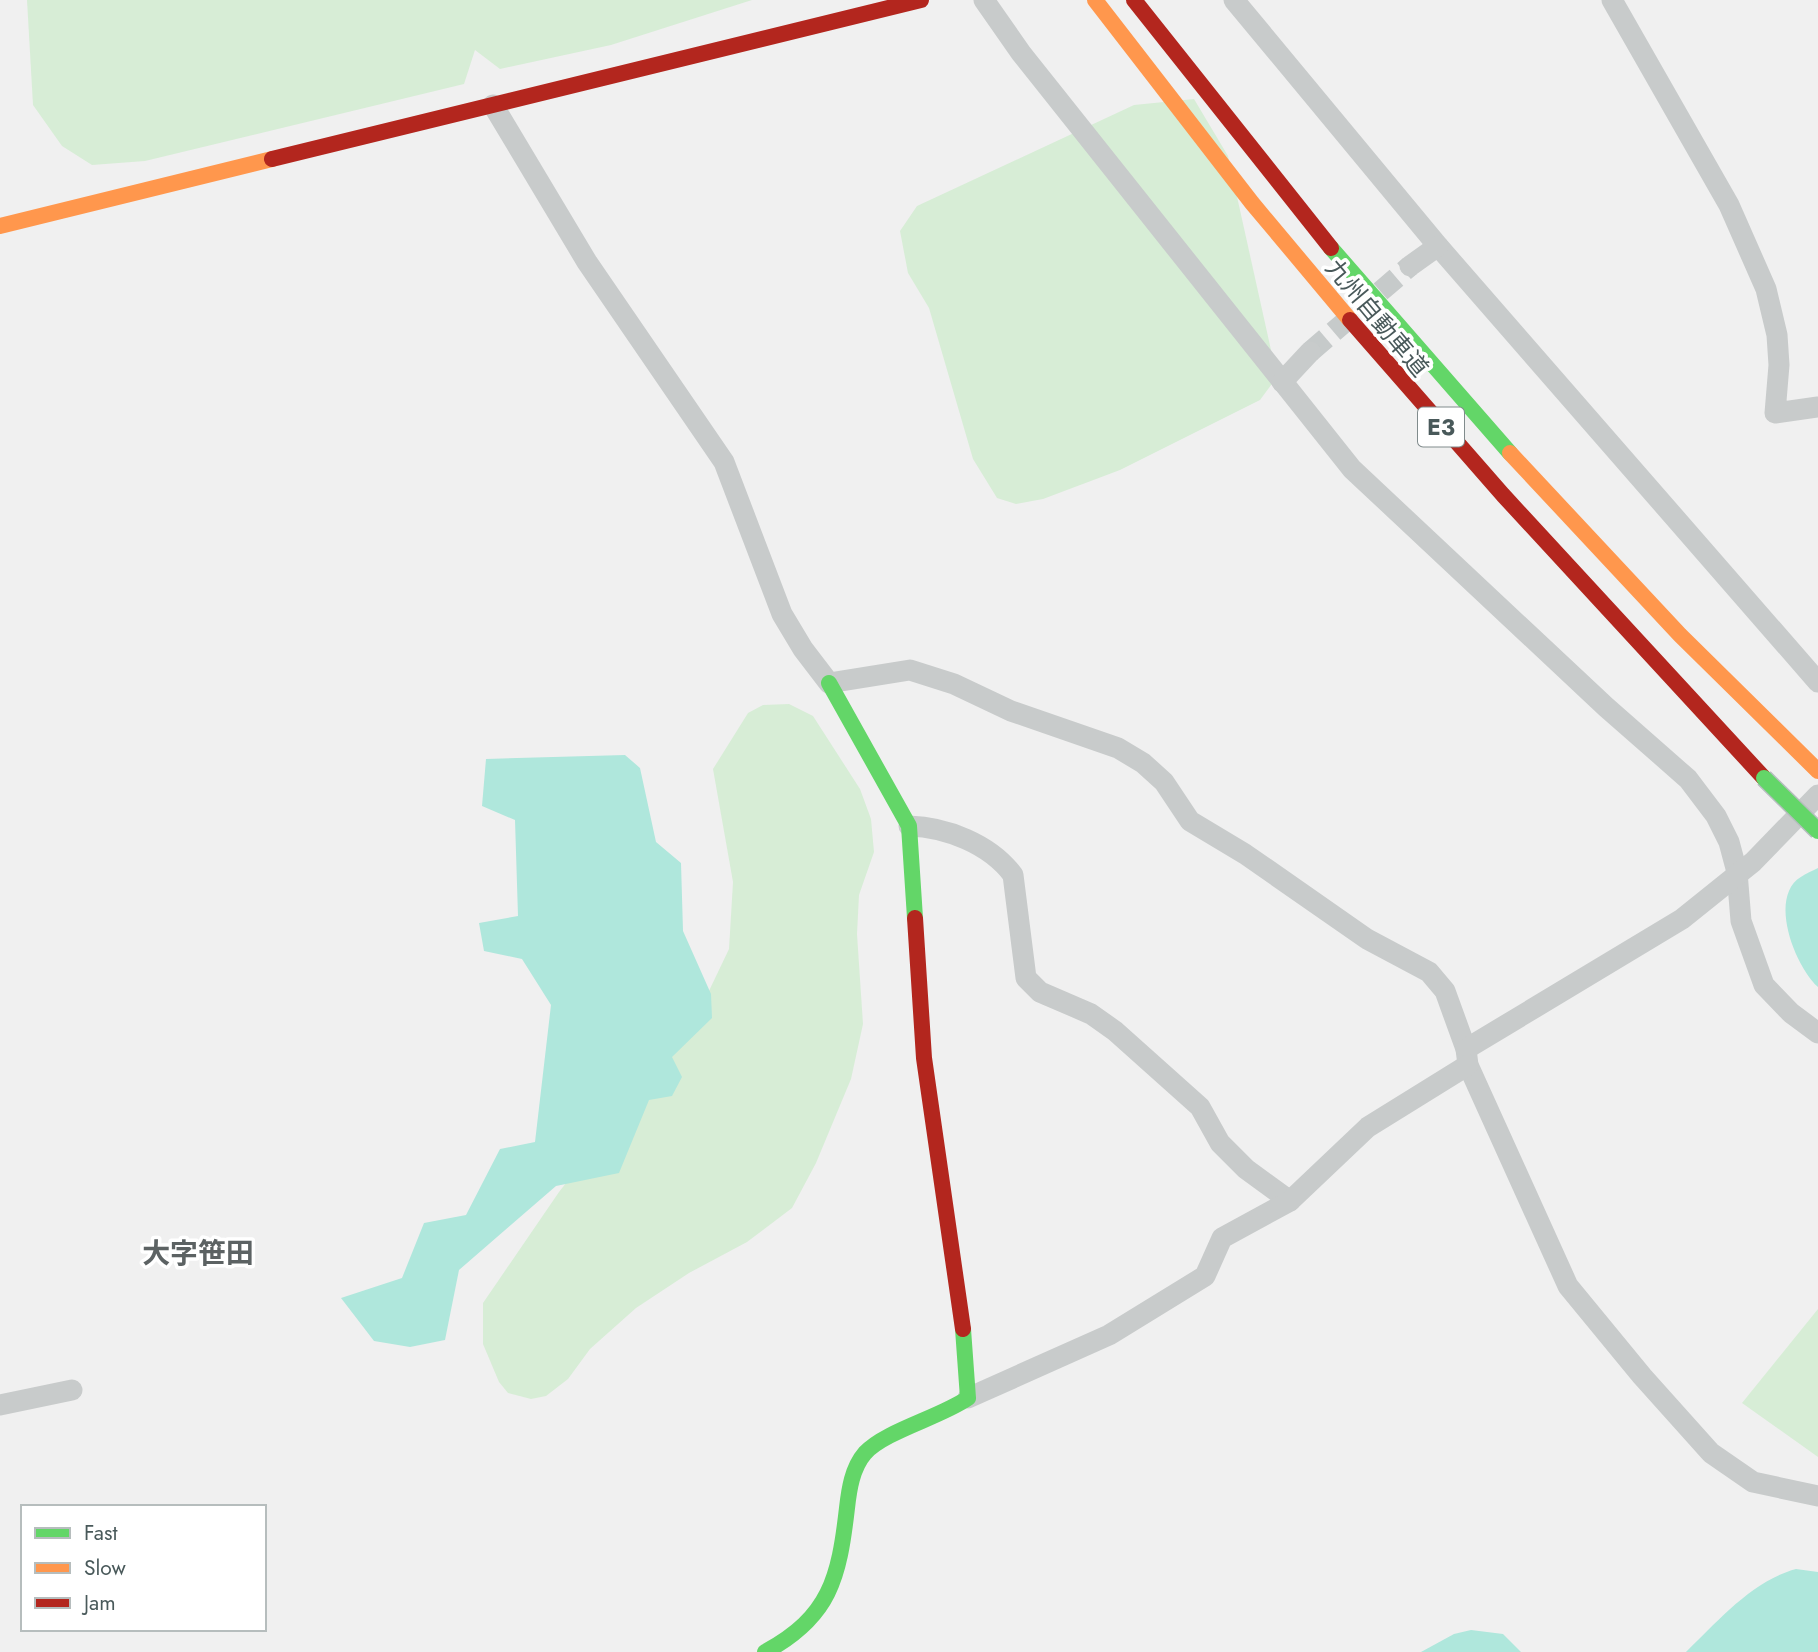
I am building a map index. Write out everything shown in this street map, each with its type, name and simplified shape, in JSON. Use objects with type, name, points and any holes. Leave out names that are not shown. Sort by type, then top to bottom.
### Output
[{"type":"main road","points":[[0,226],[921,0]]},
{"type":"main road","name":"九州自動車道","points":[[1095,0],[1256,209],[1415,399],[1764,778],[1818,831]]},
{"type":"main road","name":"九州自動車道","points":[[1134,0],[1281,189],[1440,377],[1626,579],[1818,771]]},
{"type":"main road","points":[[765,1652],[810,1625],[831,1594],[845,1540],[850,1475],[867,1450],[953,1411],[968,1398],[966,1352],[923,1058],[909,826],[829,683]]},
{"type":"street","points":[[984,0],[1021,53],[1352,469],[1606,707],[1688,779],[1716,816],[1729,842],[1737,872],[1741,921],[1764,985],[1791,1013],[1818,1033]]},
{"type":"street","points":[[1234,0],[1438,246],[1818,682]]},
{"type":"street","points":[[1612,0],[1729,205],[1766,289],[1777,335],[1779,365],[1774,412],[1818,407]]},
{"type":"street","points":[[493,105],[586,262],[724,462],[782,614],[803,649],[829,683],[910,670],[954,684],[1011,711],[1118,748],[1143,763],[1164,782],[1189,821],[1245,854],[1367,939],[1429,972],[1445,991],[1467,1057],[1568,1286],[1711,1453],[1753,1482],[1818,1496]]},
{"type":"street","points":[[1410,266],[1438,246]]},
{"type":"street","points":[[1282,382],[1310,352]]},
{"type":"street","points":[[968,1398],[1109,1335],[1205,1276],[1222,1238],[1290,1201],[1368,1126],[1467,1057],[1682,919],[1737,872],[1753,862],[1818,795]]},
{"type":"street","points":[[909,826],[935,827],[982,848],[1004,863],[1013,875],[1026,978],[1040,992],[1091,1014],[1115,1031],[1200,1107],[1220,1143],[1246,1169],[1290,1201]]},
{"type":"street","points":[[0,1405],[72,1390]]},
{"type":"shaded area","points":[[27,0],[752,0],[611,45],[500,69],[475,50],[464,84],[145,161],[92,165],[62,146],[33,105]]},
{"type":"shaded area","points":[[1194,99],[1228,156],[1277,377],[1260,400],[1120,470],[1043,499],[1016,504],[997,498],[973,459],[929,308],[908,273],[900,231],[917,206],[1134,105]]},
{"type":"shaded area","points":[[789,704],[813,716],[860,789],[871,819],[874,852],[859,895],[857,934],[863,1024],[851,1079],[816,1163],[792,1208],[747,1242],[689,1273],[636,1308],[590,1349],[568,1379],[546,1396],[531,1399],[508,1393],[499,1382],[483,1344],[483,1303],[559,1192],[697,1016],[729,949],[733,882],[713,769],[748,713],[763,705]]},
{"type":"shaded area","points":[[625,755],[640,768],[656,842],[681,863],[683,931],[711,994],[712,1018],[672,1057],[682,1077],[672,1096],[649,1100],[619,1173],[556,1186],[459,1270],[445,1340],[410,1347],[374,1341],[341,1298],[402,1278],[424,1223],[466,1215],[500,1149],[535,1142],[551,1005],[522,959],[484,951],[479,923],[518,916],[515,820],[482,806],[486,759]]},
{"type":"shaded area","points":[[1818,868],[1818,987],[1797,956],[1788,928],[1786,902],[1794,883]]},
{"type":"shaded area","points":[[1818,1309],[1818,1457],[1742,1403]]},
{"type":"shaded area","points":[[1796,1569],[1818,1572],[1818,1652],[1686,1652],[1750,1592]]},
{"type":"shaded area","points":[[1471,1630],[1503,1634],[1521,1652],[1421,1652],[1454,1634]]},
{"type":"tunnel","points":[[1310,352],[1410,266]]},
{"type":"traffic: fast","points":[[1331,248],[1510,453]]},
{"type":"traffic: fast","points":[[829,683],[909,826],[915,918]]},
{"type":"traffic: fast","points":[[1764,778],[1818,831]]},
{"type":"traffic: fast","points":[[765,1652],[804,1625],[827,1593],[840,1555],[852,1479],[865,1453],[899,1431],[968,1398],[963,1329]]},
{"type":"traffic: slow","points":[[1095,0],[1252,203],[1350,320]]},
{"type":"traffic: slow","points":[[0,226],[272,159]]},
{"type":"traffic: slow","points":[[1510,453],[1680,635],[1818,771]]},
{"type":"traffic: jam","points":[[272,159],[921,0]]},
{"type":"traffic: jam","points":[[1134,0],[1331,248]]},
{"type":"traffic: jam","points":[[1350,320],[1503,495],[1764,778]]},
{"type":"traffic: jam","points":[[915,918],[924,1058],[963,1329]]},
{"type":"district","name":"大字笹田","points":[[198,1253]]}]
